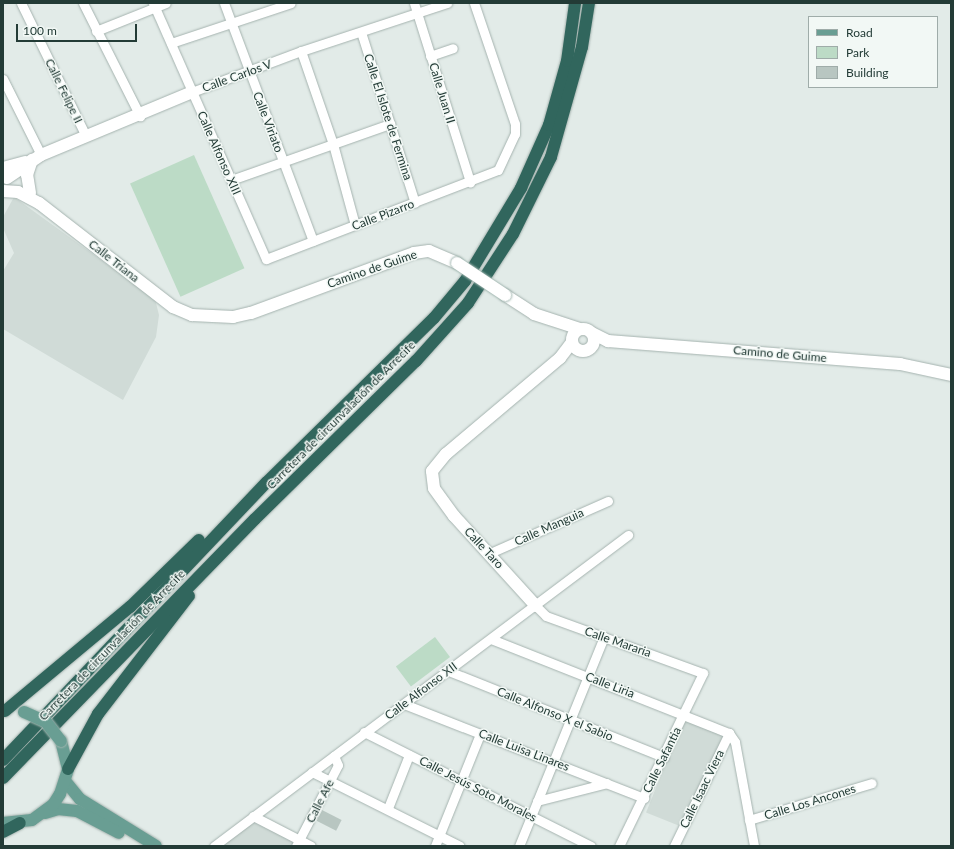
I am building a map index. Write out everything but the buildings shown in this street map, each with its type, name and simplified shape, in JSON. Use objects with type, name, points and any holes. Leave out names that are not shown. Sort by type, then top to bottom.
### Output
[{"type":"highway","name":"Carretera de circunvalación de Arrecife","points":[[3,760],[266,482],[434,318],[465,281],[521,188],[549,125],[567,61],[576,3]]},
{"type":"highway","name":"Carretera de circunvalación de Arrecife","points":[[3,778],[255,519],[416,361],[468,303],[513,234],[558,136],[582,47],[589,3]]},
{"type":"highway","points":[[4,711],[130,607],[234,507],[266,482]]},
{"type":"highway","points":[[68,769],[102,708],[165,624],[255,519]]},
{"type":"highway","points":[[3,832],[20,823]]},
{"type":"main road","name":"Calle Carlos V","points":[[4,176],[37,158],[86,136],[140,116],[192,92]]},
{"type":"main road","points":[[30,192],[26,181],[37,158]]},
{"type":"main road","points":[[4,176],[30,192],[39,203]]},
{"type":"main road","points":[[3,191],[18,192],[39,203]]},
{"type":"main road","name":"Calle Triana","points":[[39,203],[173,307],[192,315]]},
{"type":"main road","name":"Camino de Guime","points":[[192,315],[227,317],[251,313],[414,253],[429,251],[457,263],[534,314],[562,325],[586,331],[608,341],[900,364],[951,375]]},
{"type":"main road","points":[[562,325],[571,341],[586,349],[586,331]]},
{"type":"main road","points":[[560,358],[571,341],[586,331]]},
{"type":"main road","name":"Camino de Guime","points":[[560,358],[608,341]]},
{"type":"main road","name":"Calle Taro","points":[[536,606],[434,488],[432,471],[446,454],[560,358]]},
{"type":"main road","points":[[4,711],[24,712],[46,722],[61,741],[68,769],[66,782],[53,805],[42,814]]},
{"type":"main road","points":[[66,782],[80,799],[156,846]]},
{"type":"main road","points":[[3,823],[20,823],[58,809],[77,811],[141,846]]},
{"type":"street","name":"Calle Felipe II","points":[[21,3],[86,136]]},
{"type":"street","points":[[83,3],[140,116]]},
{"type":"street","points":[[96,31],[154,5],[166,3]]},
{"type":"street","name":"Calle Viriato","points":[[224,3],[313,241]]},
{"type":"street","points":[[171,43],[291,3]]},
{"type":"street","name":"Calle Juan II","points":[[414,3],[470,182]]},
{"type":"street","name":"Calle Carlos V","points":[[192,92],[250,72],[301,51],[447,3]]},
{"type":"street","name":"Calle Pizarro","points":[[266,259],[498,170],[515,134],[515,124],[474,3]]},
{"type":"street","name":"Calle Alfonso XIII","points":[[154,5],[266,259]]},
{"type":"street","name":"Calle El Islote de Fermina","points":[[361,32],[415,203]]},
{"type":"street","points":[[430,56],[453,48]]},
{"type":"street","points":[[301,51],[333,144],[354,226]]},
{"type":"street","points":[[3,79],[37,158]]},
{"type":"street","points":[[231,180],[390,124]]},
{"type":"street","name":"Calle Manguia","points":[[490,553],[608,502]]},
{"type":"street","name":"Calle Alfonso XII","points":[[214,846],[364,732],[404,704],[446,670],[536,606],[628,534]]},
{"type":"street","name":"Calle Mararia","points":[[536,606],[546,616],[703,673]]},
{"type":"street","points":[[519,846],[604,637]]},
{"type":"street","name":"Calle Liria","points":[[491,639],[684,713],[729,732]]},
{"type":"street","name":"Calle Alfonso X el Sabio","points":[[446,670],[664,757]]},
{"type":"street","name":"Calle Safantia","points":[[619,846],[664,757],[703,673]]},
{"type":"street","name":"Calle Luisa Linares","points":[[404,704],[553,761],[644,798]]},
{"type":"street","name":"Calle Jesús Soto Morales","points":[[364,732],[591,846]]},
{"type":"street","points":[[729,732],[735,742],[754,846]]},
{"type":"street","name":"Calle Isaac Viera","points":[[674,846],[729,732]]},
{"type":"street","points":[[435,846],[480,734]]},
{"type":"street","points":[[388,808],[409,755]]},
{"type":"street","name":"Calle Afe","points":[[298,843],[338,765],[334,756]]},
{"type":"street","points":[[312,772],[388,808],[460,846]]},
{"type":"street","points":[[537,801],[607,783]]},
{"type":"street","name":"Calle Los Ancones","points":[[749,820],[872,783]]},
{"type":"street","points":[[253,816],[298,843],[311,846]]},
{"type":"shaded area","points":[[14,197],[155,299],[159,315],[156,337],[123,400],[3,329],[3,271],[14,253],[3,228],[3,217]]},
{"type":"shaded area","points":[[685,716],[727,733],[688,829],[646,812]]},
{"type":"shaded area","points":[[254,819],[307,846],[217,846]]},
{"type":"green space","points":[[194,155],[244,268],[180,297],[130,183]]},
{"type":"green space","points":[[435,637],[450,657],[411,686],[396,666]]}]
